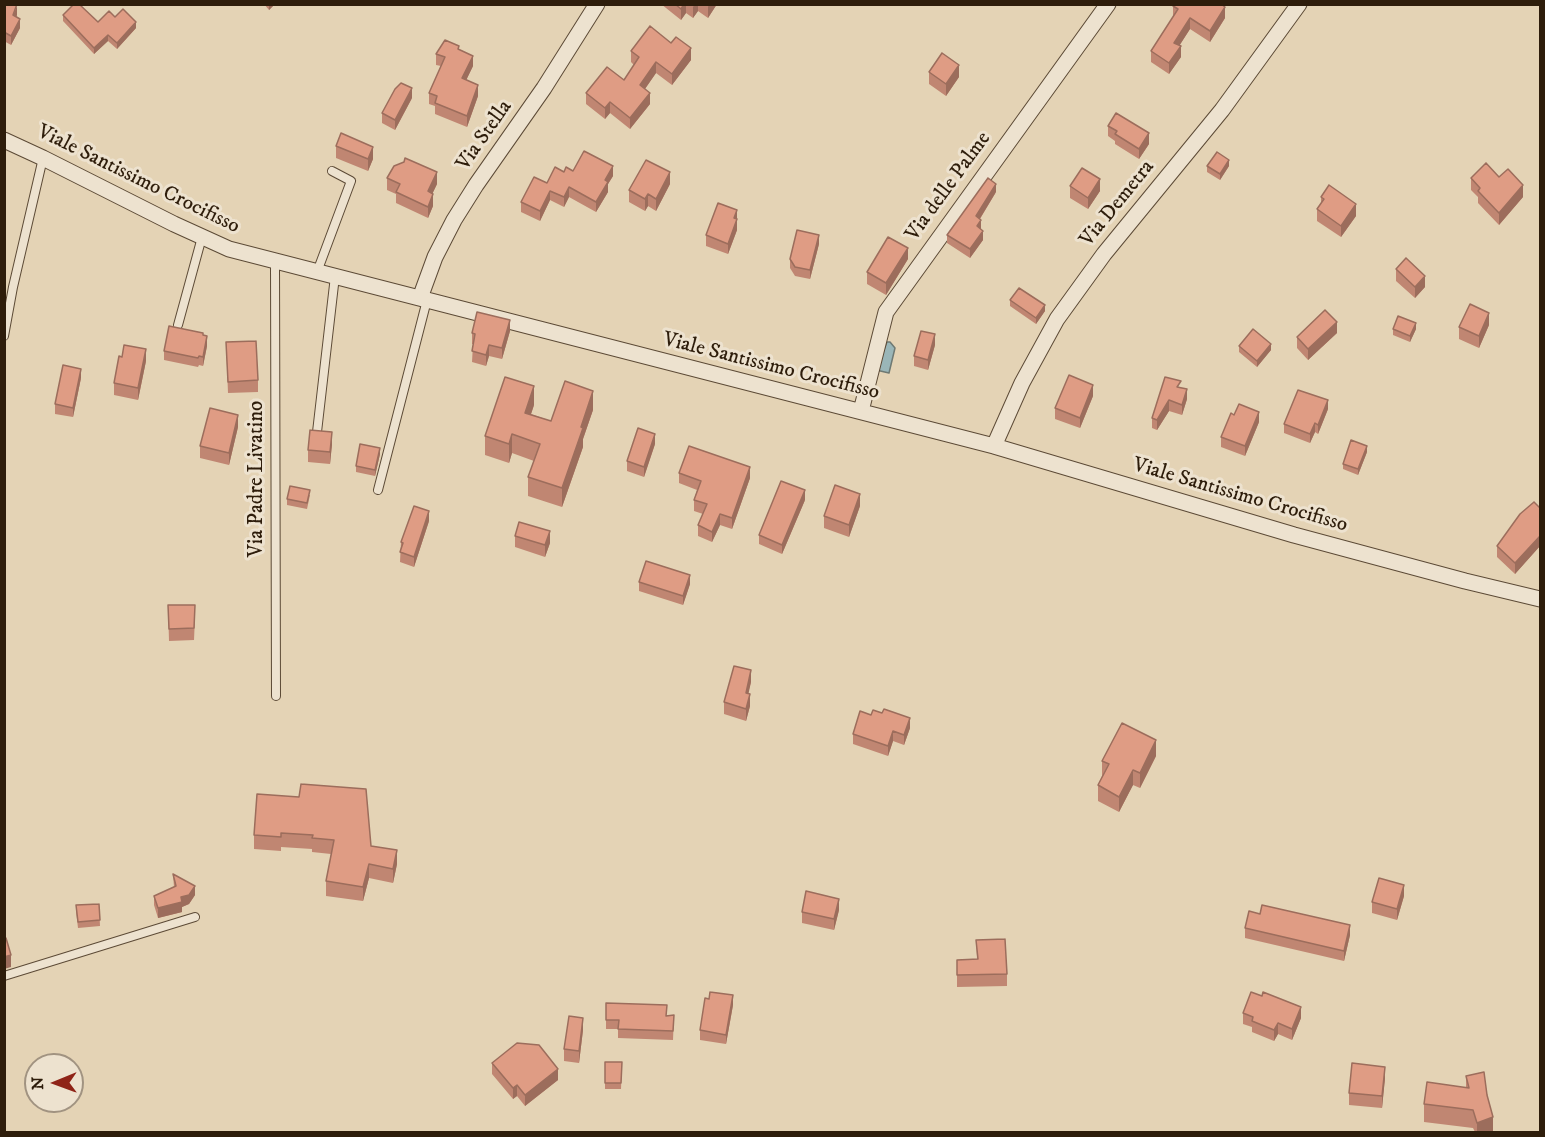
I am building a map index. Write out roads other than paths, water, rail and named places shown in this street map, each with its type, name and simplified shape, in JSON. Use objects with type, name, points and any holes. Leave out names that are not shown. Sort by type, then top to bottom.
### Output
[{"type":"street","name":"Via Stella","points":[[423,299],[435,257],[454,219],[544,88],[597,4]]},
{"type":"street","name":"Via delle Palme","points":[[861,411],[886,312],[1108,4]]},
{"type":"street","name":"Via Demetra","points":[[994,446],[1031,365],[1056,319],[1104,254],[1222,110],[1299,4]]},
{"type":"street","name":"Viale Santissimo Crocifisso","points":[[4,140],[229,249],[994,446],[1294,535],[1465,581],[1540,598]]},
{"type":"lane","points":[[4,336],[13,287],[44,158]]},
{"type":"lane","points":[[318,272],[351,181],[332,171]]},
{"type":"lane","points":[[178,325],[202,237]]},
{"type":"lane","name":"Via Padre Livatino","points":[[275,261],[276,696]]},
{"type":"lane","points":[[317,432],[335,276]]},
{"type":"lane","points":[[378,490],[423,299]]},
{"type":"lane","points":[[4,976],[195,916]]},
{"type":"water","points":[[887,342],[895,348],[889,373],[876,370]]}]
